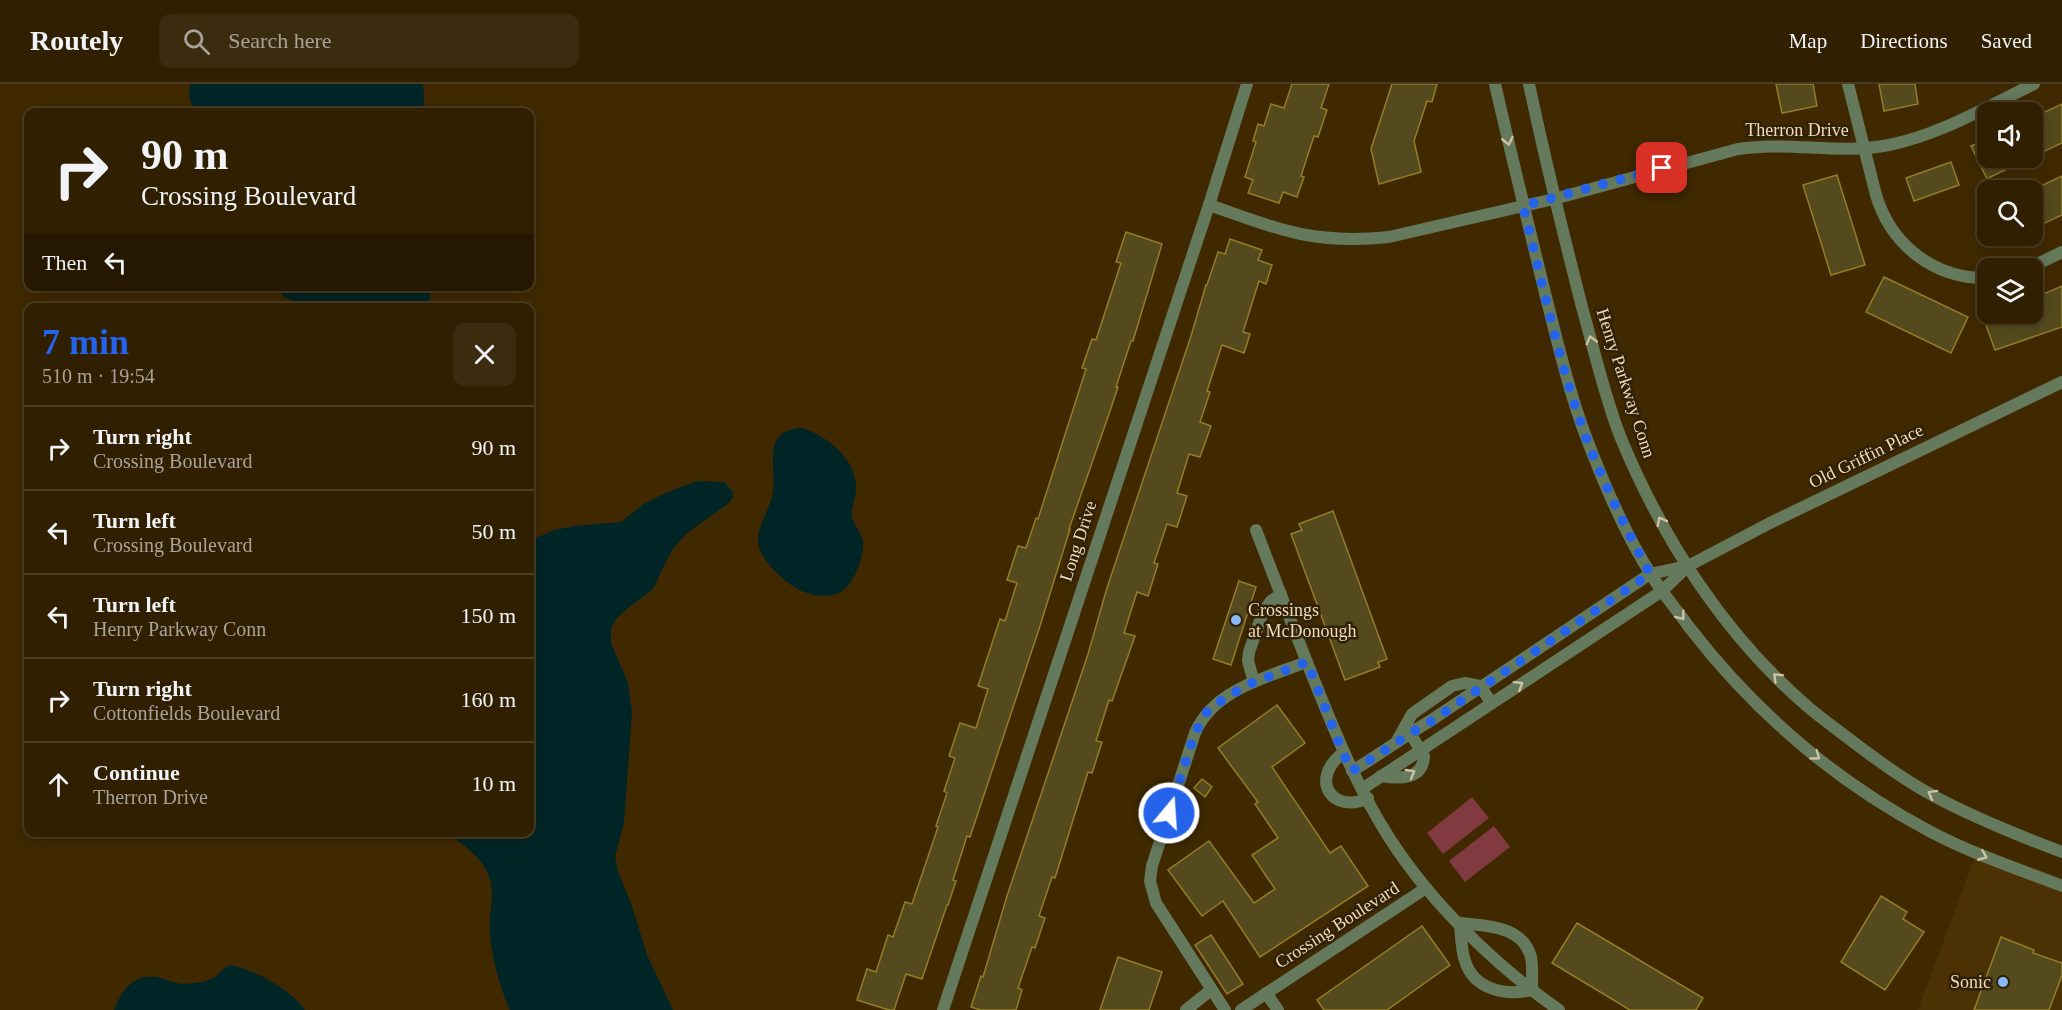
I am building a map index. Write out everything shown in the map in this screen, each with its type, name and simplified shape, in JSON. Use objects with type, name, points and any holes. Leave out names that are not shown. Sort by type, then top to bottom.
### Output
[{"type":"street","name":"Long Drive","points":[[943,1010],[1247,84]]},
{"type":"street","points":[[1495,84],[1523,206],[1566,374],[1584,432],[1606,486],[1650,574],[1662,591],[1729,676],[1768,716],[1805,748],[1891,809],[1931,832],[1980,855],[2062,886]]},
{"type":"street","name":"Henry Parkway Conn","points":[[1529,84],[1554,199],[1600,372],[1619,433],[1643,488],[1670,540],[1688,566],[1734,632],[1763,664],[1808,707],[1869,754],[1910,782],[1955,807],[2062,852]]},
{"type":"street","points":[[1848,84],[1876,195],[1892,230],[1904,245],[1927,263],[1943,271],[1977,277]]},
{"type":"street","name":"Therron Drive","points":[[1209,205],[1300,234],[1329,238],[1389,237],[1554,199],[1738,149],[1766,146],[1841,149],[1888,146],[1925,135],[2034,84]]},
{"type":"street","points":[[2043,261],[2062,252]]},
{"type":"street","name":"Old Griffin Place","points":[[1688,566],[1770,523],[2062,382]]},
{"type":"street","name":"Crossing Boulevard","points":[[1256,531],[1343,753],[1389,837],[1426,888],[1481,945],[1532,990],[1559,1010]]},
{"type":"street","points":[[1352,771],[1383,753],[1396,742],[1650,574],[1688,566]]},
{"type":"street","points":[[1343,753],[1327,770],[1325,781],[1327,788],[1335,798],[1354,804],[1381,776],[1662,591],[1688,566]]},
{"type":"street","points":[[1254,682],[1248,661],[1249,652],[1263,612],[1271,601],[1281,594]]},
{"type":"street","points":[[1554,639],[1564,657]]},
{"type":"street","points":[[1225,1010],[1156,903],[1150,875],[1195,733],[1202,718],[1221,701],[1254,682],[1307,662]]},
{"type":"street","points":[[1396,742],[1412,714],[1457,684],[1480,686],[1491,702]]},
{"type":"street","points":[[1431,700],[1452,728]]},
{"type":"street","points":[[1381,776],[1396,779],[1412,776],[1418,771],[1424,761],[1424,756],[1410,733]]},
{"type":"street","name":"Crossing Boulevard","points":[[1241,1010],[1426,888]]},
{"type":"street","points":[[1460,923],[1499,928],[1518,938],[1528,949],[1530,956],[1532,990],[1518,993],[1502,992],[1477,979],[1465,962],[1460,923]]},
{"type":"street","points":[[1186,1010],[1211,990]]},
{"type":"street","name":"Crossing Boulevard","points":[[1266,993],[1278,1010]]},
{"type":"shaded area","points":[[1472,797],[1489,818],[1443,854],[1427,833]]},
{"type":"shaded area","points":[[1494,826],[1510,847],[1465,882],[1449,861]]},
{"type":"shaded area","points":[[1978,848],[2062,878],[2062,1010],[1918,1010]]},
{"type":"water","points":[[190,84],[423,84],[425,108],[193,108],[189,95]]},
{"type":"water","points":[[278,291],[432,291],[428,303],[297,303]]},
{"type":"water","points":[[802,428],[821,437],[839,450],[852,468],[855,478],[856,492],[852,516],[863,541],[862,555],[860,564],[847,587],[832,595],[812,594],[797,589],[775,571],[759,547],[758,540],[762,522],[773,492],[775,443],[780,435],[789,430]]},
{"type":"water","points":[[698,481],[724,482],[733,492],[730,502],[686,534],[672,550],[653,589],[617,618],[611,628],[611,643],[628,683],[632,712],[624,823],[615,856],[618,872],[631,903],[647,955],[673,1010],[510,1010],[493,953],[490,928],[491,883],[480,860],[453,837],[534,837],[534,539],[554,530],[621,522],[645,503]]},
{"type":"water","points":[[230,965],[250,971],[282,988],[305,1010],[114,1010],[125,990],[135,980],[149,976],[181,984],[196,983],[212,979]]},
{"type":"building","points":[[1292,84],[1329,84],[1321,108],[1327,110],[1318,137],[1314,136],[1297,197],[1283,192],[1279,203],[1248,193],[1253,180],[1245,177],[1256,142],[1253,141],[1258,124],[1264,126],[1271,104],[1284,108]]},
{"type":"building","points":[[1392,84],[1437,84],[1432,102],[1427,101],[1414,141],[1421,172],[1379,184],[1371,149]]},
{"type":"building","points":[[1776,84],[1813,84],[1817,106],[1782,113]]},
{"type":"building","points":[[1879,84],[1915,84],[1918,104],[1884,111]]},
{"type":"building","points":[[2062,104],[2062,143],[2043,152],[2043,113]]},
{"type":"building","points":[[1977,144],[1977,158],[1971,146]]},
{"type":"building","points":[[1951,162],[1959,185],[1914,201],[1906,178]]},
{"type":"building","points":[[1982,168],[2010,168],[1988,178],[1988,180]]},
{"type":"building","points":[[1837,175],[1865,265],[1831,275],[1803,185]]},
{"type":"building","points":[[2062,176],[2062,215],[2043,224],[2043,185]]},
{"type":"building","points":[[1126,232],[1162,244],[1133,341],[1131,341],[1116,387],[1118,387],[1069,529],[1040,626],[970,837],[967,836],[953,880],[956,881],[948,905],[922,979],[906,974],[894,1010],[857,1000],[867,969],[876,972],[888,935],[893,937],[905,902],[912,904],[938,827],[936,826],[947,793],[944,791],[955,758],[949,756],[960,723],[976,728],[988,689],[978,686],[1000,619],[1005,621],[1017,583],[1007,580],[1018,546],[1026,548],[1036,518],[1038,519],[1086,369],[1082,368],[1092,339],[1096,340],[1121,263],[1116,262]]},
{"type":"building","points":[[1230,239],[1262,250],[1258,260],[1272,265],[1266,284],[1259,281],[1243,332],[1250,334],[1244,353],[1222,345],[1200,422],[1211,426],[1200,457],[1189,454],[1177,493],[1187,496],[1177,527],[1167,524],[1154,563],[1158,564],[1148,596],[1137,592],[1124,633],[1135,636],[1112,701],[1109,700],[1096,741],[1102,742],[1092,773],[1088,772],[1055,878],[1052,877],[1039,916],[1045,918],[1018,988],[1022,990],[1016,1010],[981,1010],[971,1007],[981,976],[983,977],[1007,896],[1088,654],[1107,588],[1206,285],[1218,252],[1225,254]]},
{"type":"building","points":[[1884,277],[1968,317],[1951,353],[1866,312]]},
{"type":"building","points":[[2062,286],[2062,327],[1995,350],[1986,324],[2043,324],[2043,294]]},
{"type":"building","points":[[1333,511],[1387,659],[1378,662],[1380,667],[1345,680],[1291,534],[1302,530],[1299,524]]},
{"type":"building","points":[[1239,581],[1256,587],[1231,665],[1213,659]]},
{"type":"building","points":[[1277,705],[1305,743],[1272,767],[1330,853],[1341,846],[1368,886],[1260,957],[1223,901],[1202,916],[1168,870],[1209,841],[1254,903],[1275,889],[1252,855],[1278,838],[1255,804],[1258,802],[1218,748]]},
{"type":"building","points":[[1202,779],[1212,787],[1205,797],[1194,788]]},
{"type":"building","points":[[1881,896],[1907,912],[1903,919],[1924,932],[1885,990],[1841,962]]},
{"type":"building","points":[[1577,923],[1703,998],[1696,1010],[1630,1010],[1552,963]]},
{"type":"building","points":[[1422,926],[1450,965],[1387,1010],[1324,1010],[1317,1000]]},
{"type":"building","points":[[1211,935],[1243,984],[1227,994],[1195,945]]},
{"type":"building","points":[[2001,937],[2034,950],[2033,953],[2062,963],[2062,975],[2049,1010],[1974,1010]]},
{"type":"building","points":[[1118,957],[1162,972],[1149,1010],[1100,1010]]},
{"type":"place","name":"Crossings at McDonough","points":[[1236,620]]},
{"type":"place","name":"Sonic","points":[[2003,982]]},
{"type":"route","points":[[1169,813],[1202,718],[1221,701],[1247,685],[1307,662],[1352,771],[1430,722],[1480,686],[1650,574],[1606,486],[1584,432],[1566,374],[1523,206],[1662,168]]}]
